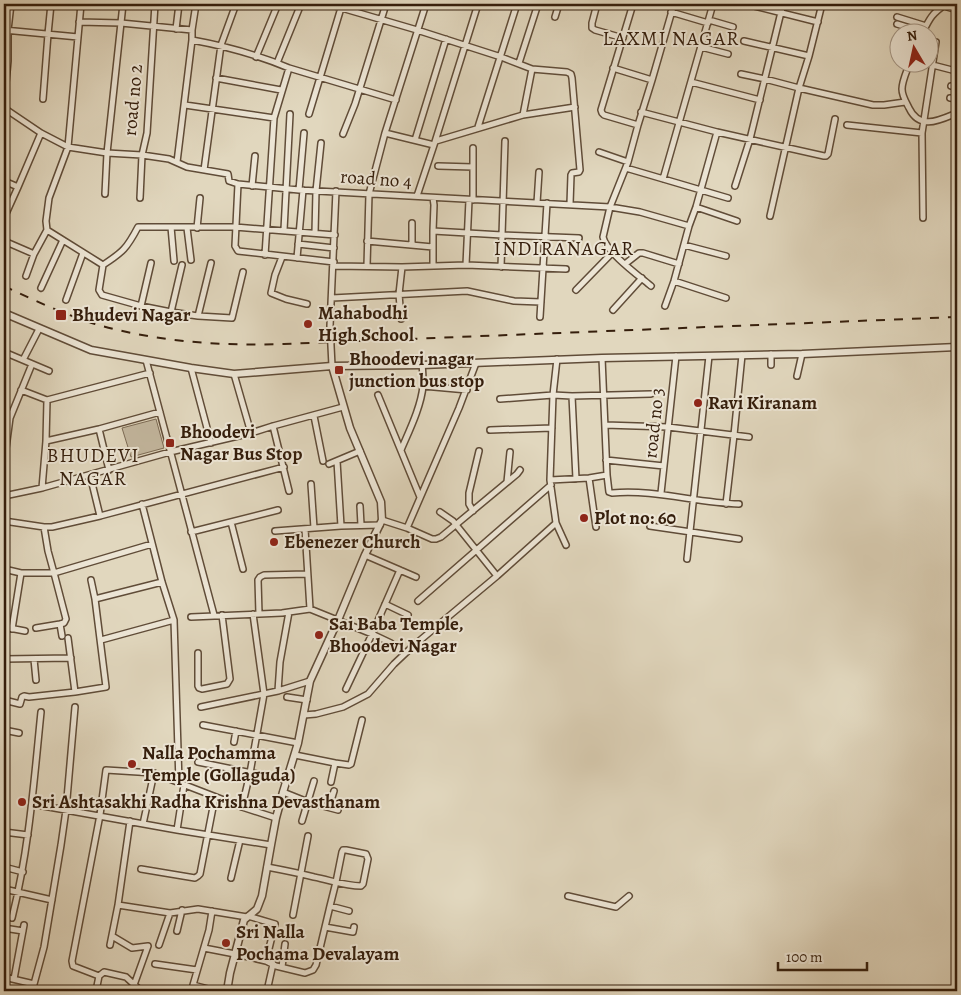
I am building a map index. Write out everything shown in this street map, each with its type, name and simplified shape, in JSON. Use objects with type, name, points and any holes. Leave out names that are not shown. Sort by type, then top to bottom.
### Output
[{"type":"street","points":[[6,82],[8,61],[6,30],[11,4]]},
{"type":"street","points":[[43,99],[51,4]]},
{"type":"street","points":[[26,276],[34,254],[47,230],[46,220],[49,198],[68,147],[81,4]]},
{"type":"street","points":[[105,194],[107,153],[123,4]]},
{"type":"street","name":"road no 2","points":[[140,198],[142,155],[147,132],[155,4]]},
{"type":"street","points":[[176,29],[178,4]]},
{"type":"street","points":[[177,162],[196,4]]},
{"type":"street","points":[[204,170],[221,45],[236,4]]},
{"type":"street","points":[[256,56],[278,4]]},
{"type":"street","points":[[277,63],[301,4]]},
{"type":"street","points":[[328,4],[446,39],[532,69],[571,74],[580,170],[571,175],[570,204]]},
{"type":"street","points":[[343,134],[360,89],[386,4]]},
{"type":"street","points":[[367,266],[369,194],[385,133],[426,4]]},
{"type":"street","points":[[417,196],[478,4]]},
{"type":"street","points":[[478,128],[516,4]]},
{"type":"street","points":[[519,64],[538,4]]},
{"type":"street","points":[[555,17],[559,4]]},
{"type":"street","points":[[597,4],[592,28],[623,38]]},
{"type":"street","points":[[633,4],[601,110],[604,115],[638,126]]},
{"type":"street","points":[[652,286],[625,264],[602,238],[610,207],[628,162],[674,4]]},
{"type":"street","points":[[664,178],[713,4]]},
{"type":"street","points":[[746,4],[818,22]]},
{"type":"street","points":[[735,186],[750,139],[784,4]]},
{"type":"street","points":[[770,216],[799,88],[822,4]]},
{"type":"street","points":[[928,22],[933,14],[945,5],[957,10]]},
{"type":"street","points":[[309,114],[338,6]]},
{"type":"street","points":[[671,12],[733,27]]},
{"type":"street","points":[[897,17],[913,22]]},
{"type":"street","points":[[79,22],[154,25],[192,30]]},
{"type":"street","points":[[6,30],[78,37]]},
{"type":"street","points":[[415,140],[446,39]]},
{"type":"street","points":[[192,40],[221,45],[289,68],[396,100]]},
{"type":"street","points":[[744,41],[809,56]]},
{"type":"street","points":[[701,47],[728,54]]},
{"type":"street","points":[[938,66],[952,70]]},
{"type":"street","points":[[265,255],[274,118],[289,68]]},
{"type":"street","points":[[614,68],[652,80]]},
{"type":"street","points":[[523,115],[532,69]]},
{"type":"street","points":[[907,72],[902,90],[905,102],[916,118],[924,122],[938,121],[957,113]]},
{"type":"street","points":[[923,218],[922,133],[931,72]]},
{"type":"street","points":[[741,74],[878,106],[905,102]]},
{"type":"street","points":[[216,78],[281,90]]},
{"type":"street","points":[[691,82],[760,100]]},
{"type":"street","points":[[950,98],[957,99]]},
{"type":"street","points":[[185,105],[274,118]]},
{"type":"street","points":[[385,133],[435,143],[523,115],[575,107]]},
{"type":"street","name":"road no 4","points":[[4,110],[68,147],[169,159],[187,167],[228,174],[231,183],[301,190],[610,207],[640,212],[689,226]]},
{"type":"street","points":[[642,112],[717,132],[824,156],[828,154],[835,119]]},
{"type":"street","points":[[284,230],[290,114]]},
{"type":"street","points":[[847,125],[922,133]]},
{"type":"street","points":[[665,306],[674,282],[717,132]]},
{"type":"street","points":[[4,218],[41,133]]},
{"type":"street","points":[[297,258],[304,133]]},
{"type":"street","points":[[502,267],[505,141]]},
{"type":"street","points":[[315,233],[316,190],[321,143]]},
{"type":"street","points":[[466,265],[473,166],[472,148]]},
{"type":"street","points":[[599,152],[628,162]]},
{"type":"street","points":[[252,186],[255,156]]},
{"type":"street","points":[[438,166],[473,166]]},
{"type":"street","points":[[626,168],[728,198]]},
{"type":"street","points":[[537,203],[539,172]]},
{"type":"street","points":[[4,181],[18,187]]},
{"type":"street","points":[[238,184],[235,227],[235,246],[238,251],[334,264],[367,266],[466,265],[566,269]]},
{"type":"street","points":[[227,991],[234,954],[244,920],[257,910],[260,904],[276,818],[298,743],[310,681],[381,522],[381,502],[350,428],[332,366],[330,326],[336,191]]},
{"type":"street","points":[[197,228],[200,198]]},
{"type":"street","points":[[433,266],[434,198]]},
{"type":"street","points":[[540,317],[548,203]]},
{"type":"street","points":[[696,206],[737,221]]},
{"type":"street","points":[[412,223],[412,245]]},
{"type":"street","points":[[243,272],[232,318],[198,316],[141,306],[102,295],[99,290],[103,265],[120,254],[129,244],[138,227],[235,227],[335,235]]},
{"type":"street","points":[[171,227],[174,261]]},
{"type":"street","points":[[187,228],[190,260]]},
{"type":"street","points":[[47,230],[103,265]]},
{"type":"street","points":[[433,231],[579,238]]},
{"type":"street","points":[[4,240],[34,254]]},
{"type":"street","points":[[41,288],[63,240]]},
{"type":"street","points":[[367,241],[433,247]]},
{"type":"street","points":[[298,244],[334,248]]},
{"type":"street","points":[[684,245],[726,256]]},
{"type":"street","points":[[576,290],[613,252]]},
{"type":"street","points":[[66,300],[83,253]]},
{"type":"street","points":[[625,264],[639,253],[679,264]]},
{"type":"street","points":[[282,256],[271,293],[307,304]]},
{"type":"street","points":[[141,306],[151,263]]},
{"type":"street","points":[[198,316],[211,263]]},
{"type":"street","points":[[171,312],[182,265]]},
{"type":"street","points":[[401,319],[399,294],[402,267]]},
{"type":"street","points":[[613,310],[642,278]]},
{"type":"street","points":[[674,282],[726,298]]},
{"type":"street","points":[[332,298],[467,291],[514,301],[542,302]]},
{"type":"street","points":[[4,313],[91,350],[234,374],[332,366],[422,366],[558,359],[802,354],[957,347]]},
{"type":"street","points":[[23,360],[39,329]]},
{"type":"street","points":[[4,352],[49,371]]},
{"type":"street","points":[[771,354],[771,365]]},
{"type":"street","points":[[797,376],[802,354]]},
{"type":"street","points":[[726,504],[742,355]]},
{"type":"street","name":"road no 3","points":[[661,493],[676,356]]},
{"type":"street","points":[[687,560],[709,356]]},
{"type":"street","points":[[602,358],[609,492],[661,493],[726,504],[739,504]]},
{"type":"street","points":[[558,359],[554,395],[550,482],[556,523],[566,545]]},
{"type":"street","points":[[146,360],[214,615]]},
{"type":"street","points":[[407,528],[476,363]]},
{"type":"street","points":[[4,463],[10,418],[32,364]]},
{"type":"street","points":[[401,450],[421,398],[423,386],[422,366]]},
{"type":"street","points":[[191,368],[211,443]]},
{"type":"street","points":[[21,390],[47,400],[150,373]]},
{"type":"street","points":[[234,374],[251,433]]},
{"type":"street","points":[[423,386],[466,390]]},
{"type":"street","points":[[500,399],[554,395],[651,394]]},
{"type":"street","points":[[378,395],[420,497]]},
{"type":"street","points":[[572,396],[576,479]]},
{"type":"street","points":[[42,488],[47,400]]},
{"type":"street","points":[[4,496],[42,488],[170,452],[251,433],[343,407]]},
{"type":"street","points":[[46,441],[160,412]]},
{"type":"street","points":[[314,416],[323,461]]},
{"type":"street","points":[[605,425],[668,427],[749,437]]},
{"type":"street","points":[[273,426],[289,491]]},
{"type":"street","points":[[490,430],[552,428]]},
{"type":"street","points":[[99,429],[109,470]]},
{"type":"street","points":[[473,511],[469,504],[468,493],[480,451]]},
{"type":"street","points":[[329,464],[360,452]]},
{"type":"street","points":[[507,482],[510,452]]},
{"type":"street","points":[[606,460],[664,466]]},
{"type":"street","points":[[338,461],[341,526]]},
{"type":"street","points":[[4,521],[52,527],[284,467]]},
{"type":"street","points":[[276,531],[381,522],[407,528],[436,539],[456,525],[520,470]]},
{"type":"street","points":[[90,475],[100,516]]},
{"type":"street","points":[[418,601],[550,482],[607,475]]},
{"type":"street","points":[[589,478],[596,527]]},
{"type":"street","points":[[311,484],[314,528]]},
{"type":"street","points":[[142,504],[174,620],[182,784],[176,830]]},
{"type":"street","points":[[360,506],[361,525]]},
{"type":"street","points":[[191,532],[278,510]]},
{"type":"street","points":[[440,512],[456,525],[498,576]]},
{"type":"street","points":[[232,522],[243,569]]},
{"type":"street","points":[[304,715],[343,707],[368,694],[394,664],[412,647],[498,576],[556,523]]},
{"type":"street","points":[[650,526],[739,539]]},
{"type":"street","points":[[36,628],[60,624],[66,619],[48,551],[44,527]]},
{"type":"street","points":[[305,528],[310,609]]},
{"type":"street","points":[[4,569],[21,573],[54,572],[152,544]]},
{"type":"street","points":[[365,555],[416,577]]},
{"type":"street","points":[[346,689],[400,570]]},
{"type":"street","points":[[12,629],[21,573]]},
{"type":"street","points":[[259,614],[258,580],[260,577],[264,575],[307,574]]},
{"type":"street","points":[[4,700],[20,704],[24,696],[30,697],[106,687],[96,599],[91,580]]},
{"type":"street","points":[[96,599],[162,582]]},
{"type":"street","points":[[385,604],[408,615]]},
{"type":"street","points":[[192,617],[289,612],[310,609],[391,643]]},
{"type":"street","points":[[278,691],[280,662],[289,612]]},
{"type":"street","points":[[242,807],[264,694],[253,614]]},
{"type":"street","points":[[198,653],[198,686],[202,689],[228,684],[230,679],[222,615]]},
{"type":"street","points":[[101,640],[174,620]]},
{"type":"street","points":[[60,624],[71,658],[75,692]]},
{"type":"street","points":[[4,627],[25,631]]},
{"type":"street","points":[[4,660],[71,658]]},
{"type":"street","points":[[34,659],[36,680]]},
{"type":"street","points":[[201,707],[278,691],[310,681]]},
{"type":"street","points":[[287,697],[306,700]]},
{"type":"street","points":[[33,991],[44,947],[66,810],[75,707]]},
{"type":"street","points":[[12,918],[23,872],[41,712]]},
{"type":"street","points":[[295,755],[349,765],[352,762],[362,720]]},
{"type":"street","points":[[203,725],[298,743]]},
{"type":"street","points":[[4,730],[19,733]]},
{"type":"street","points":[[234,742],[236,731]]},
{"type":"street","points":[[198,762],[288,780]]},
{"type":"street","points":[[331,782],[334,763]]},
{"type":"street","points":[[99,976],[73,966],[72,961],[100,815],[106,770],[154,774],[276,818]]},
{"type":"street","points":[[143,824],[154,774]]},
{"type":"street","points":[[302,821],[314,781]]},
{"type":"street","points":[[329,807],[334,791]]},
{"type":"street","points":[[283,792],[308,802],[338,810]]},
{"type":"street","points":[[141,869],[195,878],[198,876],[200,874],[215,797]]},
{"type":"street","points":[[32,804],[271,845]]},
{"type":"street","points":[[110,945],[118,905],[130,821]]},
{"type":"street","points":[[4,832],[28,835]]},
{"type":"street","points":[[293,915],[308,836]]},
{"type":"street","points":[[231,878],[240,840]]},
{"type":"street","points":[[204,948],[266,961],[305,973],[313,970],[316,965],[336,882],[343,850],[366,854],[368,859],[363,884],[359,886],[336,882],[301,873],[267,867]]},
{"type":"street","points":[[4,867],[23,872]]},
{"type":"street","points":[[4,889],[52,900]]},
{"type":"street","points":[[568,896],[616,907],[629,896]]},
{"type":"street","points":[[118,905],[170,913],[198,909],[248,917],[276,924],[266,961]]},
{"type":"street","points":[[330,906],[349,911]]},
{"type":"street","points":[[177,931],[182,910]]},
{"type":"street","points":[[212,911],[209,930],[193,985],[201,989],[216,991]]},
{"type":"street","points":[[159,945],[170,913]]},
{"type":"street","points":[[14,979],[24,925]]},
{"type":"street","points":[[325,927],[353,932],[354,927]]},
{"type":"street","points":[[4,928],[23,931]]},
{"type":"street","points":[[112,936],[132,948],[148,946],[134,985]]},
{"type":"street","points":[[282,967],[285,944]]},
{"type":"street","points":[[155,964],[197,970]]},
{"type":"street","points":[[267,991],[273,964]]},
{"type":"street","points":[[96,991],[99,976],[104,972],[126,977],[142,991]]},
{"type":"street","points":[[4,977],[34,984]]},
{"type":"shaded area","points":[[156,419],[164,448],[131,457],[122,428]]},
{"type":"railway","points":[[4,286],[72,316],[118,330],[189,342],[236,344],[284,344],[957,317]]},
{"type":"place","name":"Bhudevi Nagar","points":[[61,315]]},
{"type":"place","name":"Mahabodhi High School","points":[[308,324]]},
{"type":"place","name":"Bhoodevi nagar junction bus stop","points":[[339,370]]},
{"type":"place","name":"Ravi Kiranam","points":[[698,403]]},
{"type":"place","name":"Bhoodevi Nagar Bus Stop","points":[[170,443]]},
{"type":"place","name":"Plot no: 60","points":[[584,518]]},
{"type":"place","name":"Ebenezer Church","points":[[274,542]]},
{"type":"place","name":"Sai Baba Temple, Bhoodevi Nagar","points":[[319,635]]},
{"type":"place","name":"Nalla Pochamma Temple (Gollaguda)","points":[[132,764]]},
{"type":"place","name":"Sri Ashtasakhi Radha Krishna Devasthanam","points":[[22,802]]},
{"type":"place","name":"Sri Nalla Pochama Devalayam","points":[[226,943]]},
{"type":"district","name":"LAXMI NAGAR","points":[[671,38]]},
{"type":"district","name":"INDIRANAGAR","points":[[564,248]]},
{"type":"district","name":"BHUDEVI NAGAR","points":[[93,466]]}]
